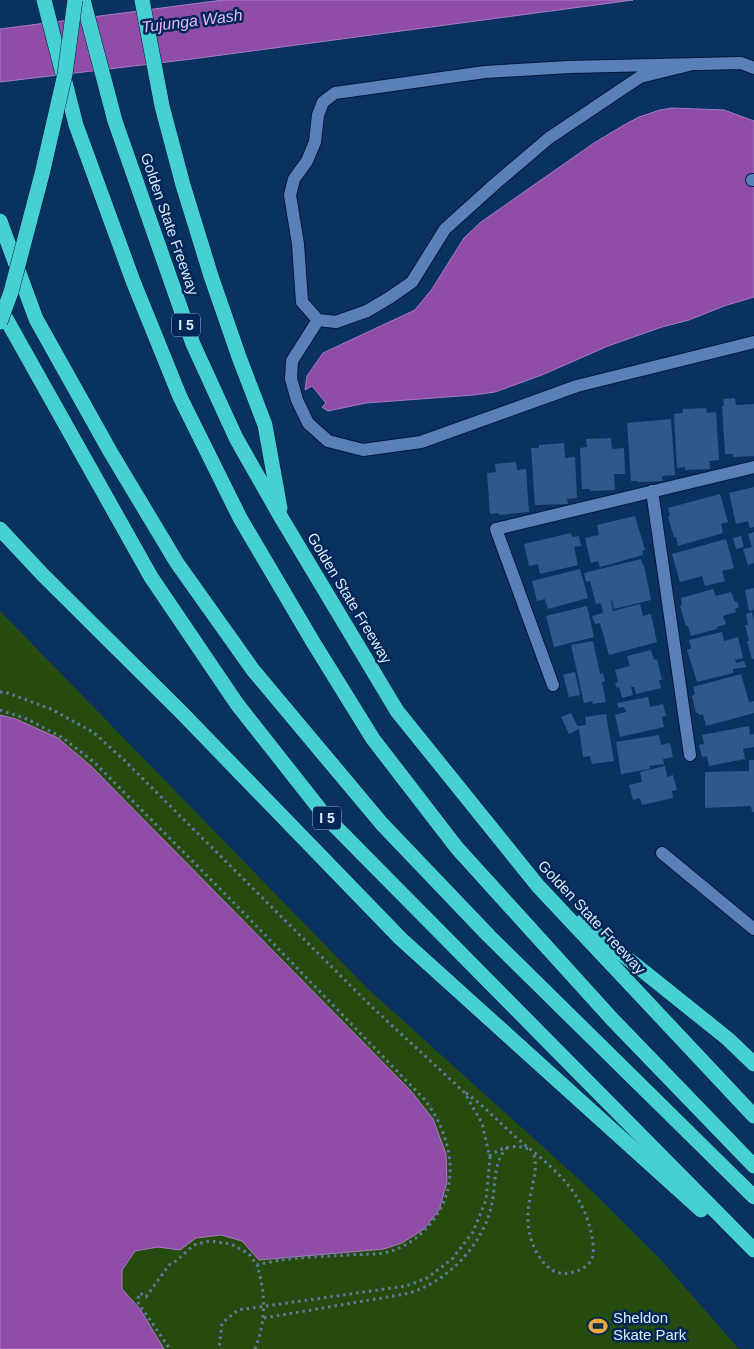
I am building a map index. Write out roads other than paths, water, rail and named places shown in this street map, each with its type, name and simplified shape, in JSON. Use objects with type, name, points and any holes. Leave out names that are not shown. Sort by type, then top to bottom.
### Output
[{"type":"highway","points":[[44,0],[76,126],[130,272],[180,397],[240,518],[313,642],[373,739],[456,848],[612,1019],[754,1166]]},
{"type":"highway","points":[[0,322],[11,292],[66,74],[75,0]]},
{"type":"highway","name":"Golden State Freeway","points":[[83,0],[115,121],[193,344],[236,438],[282,519],[398,711],[538,886],[754,1116]]},
{"type":"highway","points":[[142,0],[162,106],[183,185],[210,276],[265,425],[282,519]]},
{"type":"highway","points":[[0,221],[36,319],[177,563],[253,670],[395,838],[489,936],[754,1197]]},
{"type":"highway","name":"I 5","points":[[0,308],[151,577],[237,704],[326,817],[754,1250]]},
{"type":"highway","points":[[0,528],[43,575],[182,713],[401,939],[754,1258]]},
{"type":"highway","points":[[538,886],[728,1039],[754,1064]]},
{"type":"lane","points":[[693,64],[640,78],[549,138],[444,229],[412,282],[367,311],[336,322],[318,320],[302,302],[298,244],[290,195],[294,179],[307,162],[314,142],[318,115],[323,102],[334,93],[485,72],[569,67],[693,64],[742,63],[754,68]]},
{"type":"lane","points":[[318,320],[292,361],[290,379],[296,400],[308,423],[328,441],[363,450],[421,442],[577,386],[754,342]]},
{"type":"lane","points":[[553,685],[496,529],[754,467]]},
{"type":"lane","points":[[652,492],[690,755]]},
{"type":"lane","points":[[662,853],[754,929]]},
{"type":"water","name":"Tujunga Wash","points":[[223,0],[633,0],[192,59],[0,82],[0,29]]},
{"type":"water","points":[[672,108],[724,110],[754,121],[754,297],[608,346],[542,375],[495,392],[366,403],[328,411],[322,407],[326,403],[312,386],[305,390],[307,376],[323,353],[415,310],[432,289],[464,238],[481,222],[594,143],[624,125],[639,117]]},
{"type":"water","points":[[0,715],[16,719],[58,738],[92,767],[411,1091],[433,1119],[446,1154],[447,1182],[439,1210],[424,1229],[402,1243],[384,1249],[259,1260],[242,1241],[221,1235],[196,1238],[180,1250],[158,1247],[135,1251],[122,1270],[122,1289],[140,1309],[164,1349],[0,1349]]},
{"type":"place","name":"Sheldon Skate Park","points":[[598,1326]]}]
